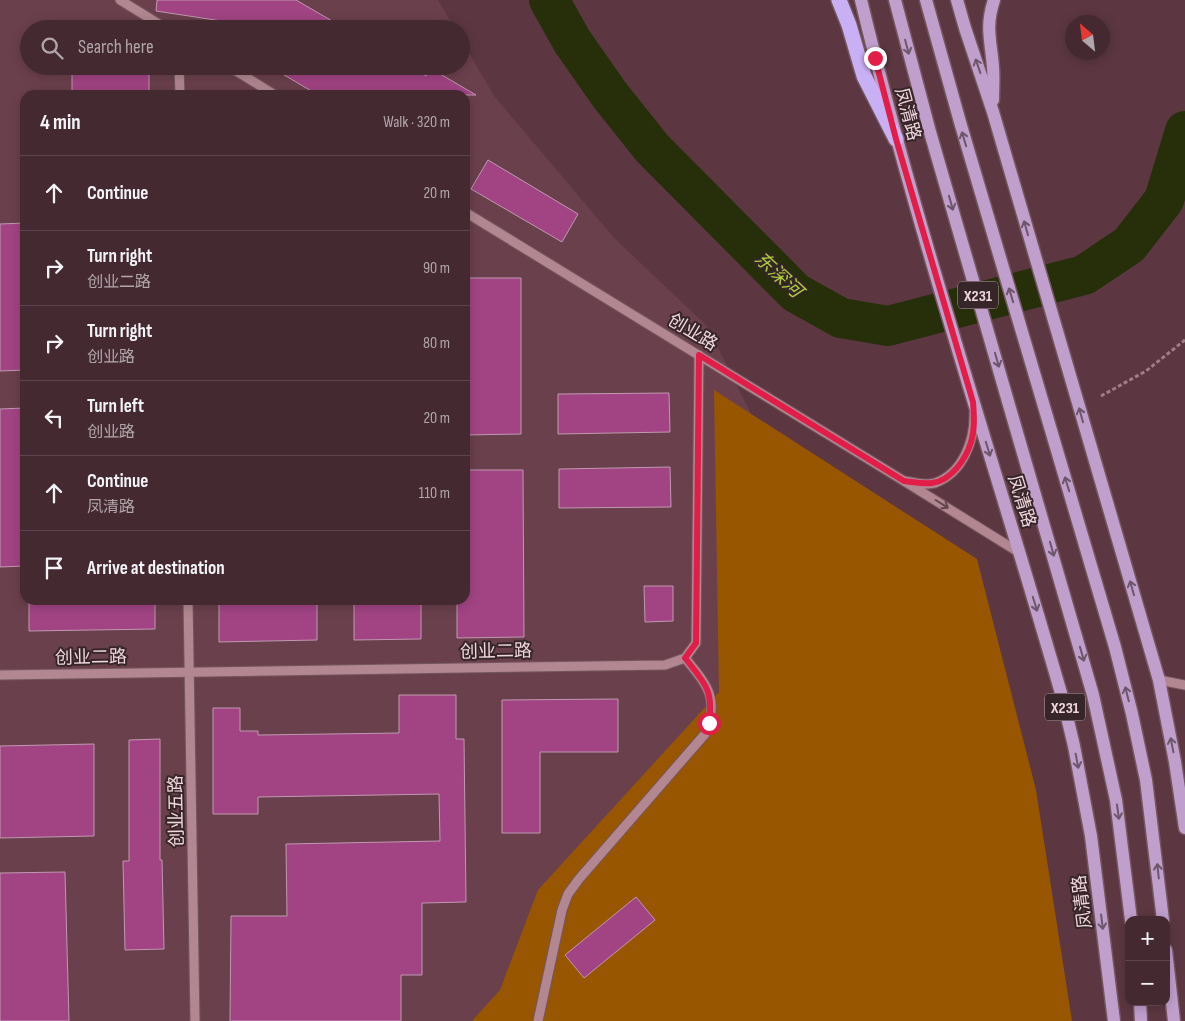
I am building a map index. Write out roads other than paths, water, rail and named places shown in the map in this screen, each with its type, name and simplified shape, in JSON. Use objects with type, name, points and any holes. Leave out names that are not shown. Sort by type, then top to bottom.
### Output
[{"type":"highway","points":[[839,0],[864,76],[896,139]]},
{"type":"main road","name":"凤清路","points":[[861,0],[896,139],[1063,700],[1074,746],[1098,880],[1114,1021]]},
{"type":"main road","name":"凤清路","points":[[895,0],[930,132],[1093,695],[1116,800],[1131,916]]},
{"type":"main road","name":"X231","points":[[926,0],[960,122],[1096,581],[1132,714],[1146,780],[1163,916]]},
{"type":"main road","points":[[958,0],[965,28],[993,112],[1159,680],[1175,762],[1185,828]]},
{"type":"main road","points":[[993,112],[993,67],[988,23],[994,0]]},
{"type":"main road","points":[[1167,961],[1174,1021]]},
{"type":"main road","points":[[1140,1006],[1142,1021]]},
{"type":"street","points":[[120,0],[152,20]]},
{"type":"street","points":[[179,75],[180,90]]},
{"type":"street","points":[[243,75],[267,90]]},
{"type":"street","name":"创业路","points":[[470,215],[1020,552]]},
{"type":"street","points":[[538,1021],[562,910],[568,894],[705,734],[709,723],[710,697],[706,684],[685,658],[696,643],[699,355]]},
{"type":"street","name":"创业路","points":[[904,481],[920,484],[934,483],[958,467],[972,441],[974,423],[973,402]]},
{"type":"street","name":"创业五路","points":[[188,605],[195,1021]]},
{"type":"street","name":"创业二路","points":[[0,674],[664,665],[685,658]]},
{"type":"street","points":[[1159,680],[1185,685]]},
{"type":"waterway","name":"东深河","points":[[549,0],[572,41],[609,94],[652,148],[796,293],[841,318],[888,326],[1084,275],[1129,245],[1164,200],[1185,131]]}]
